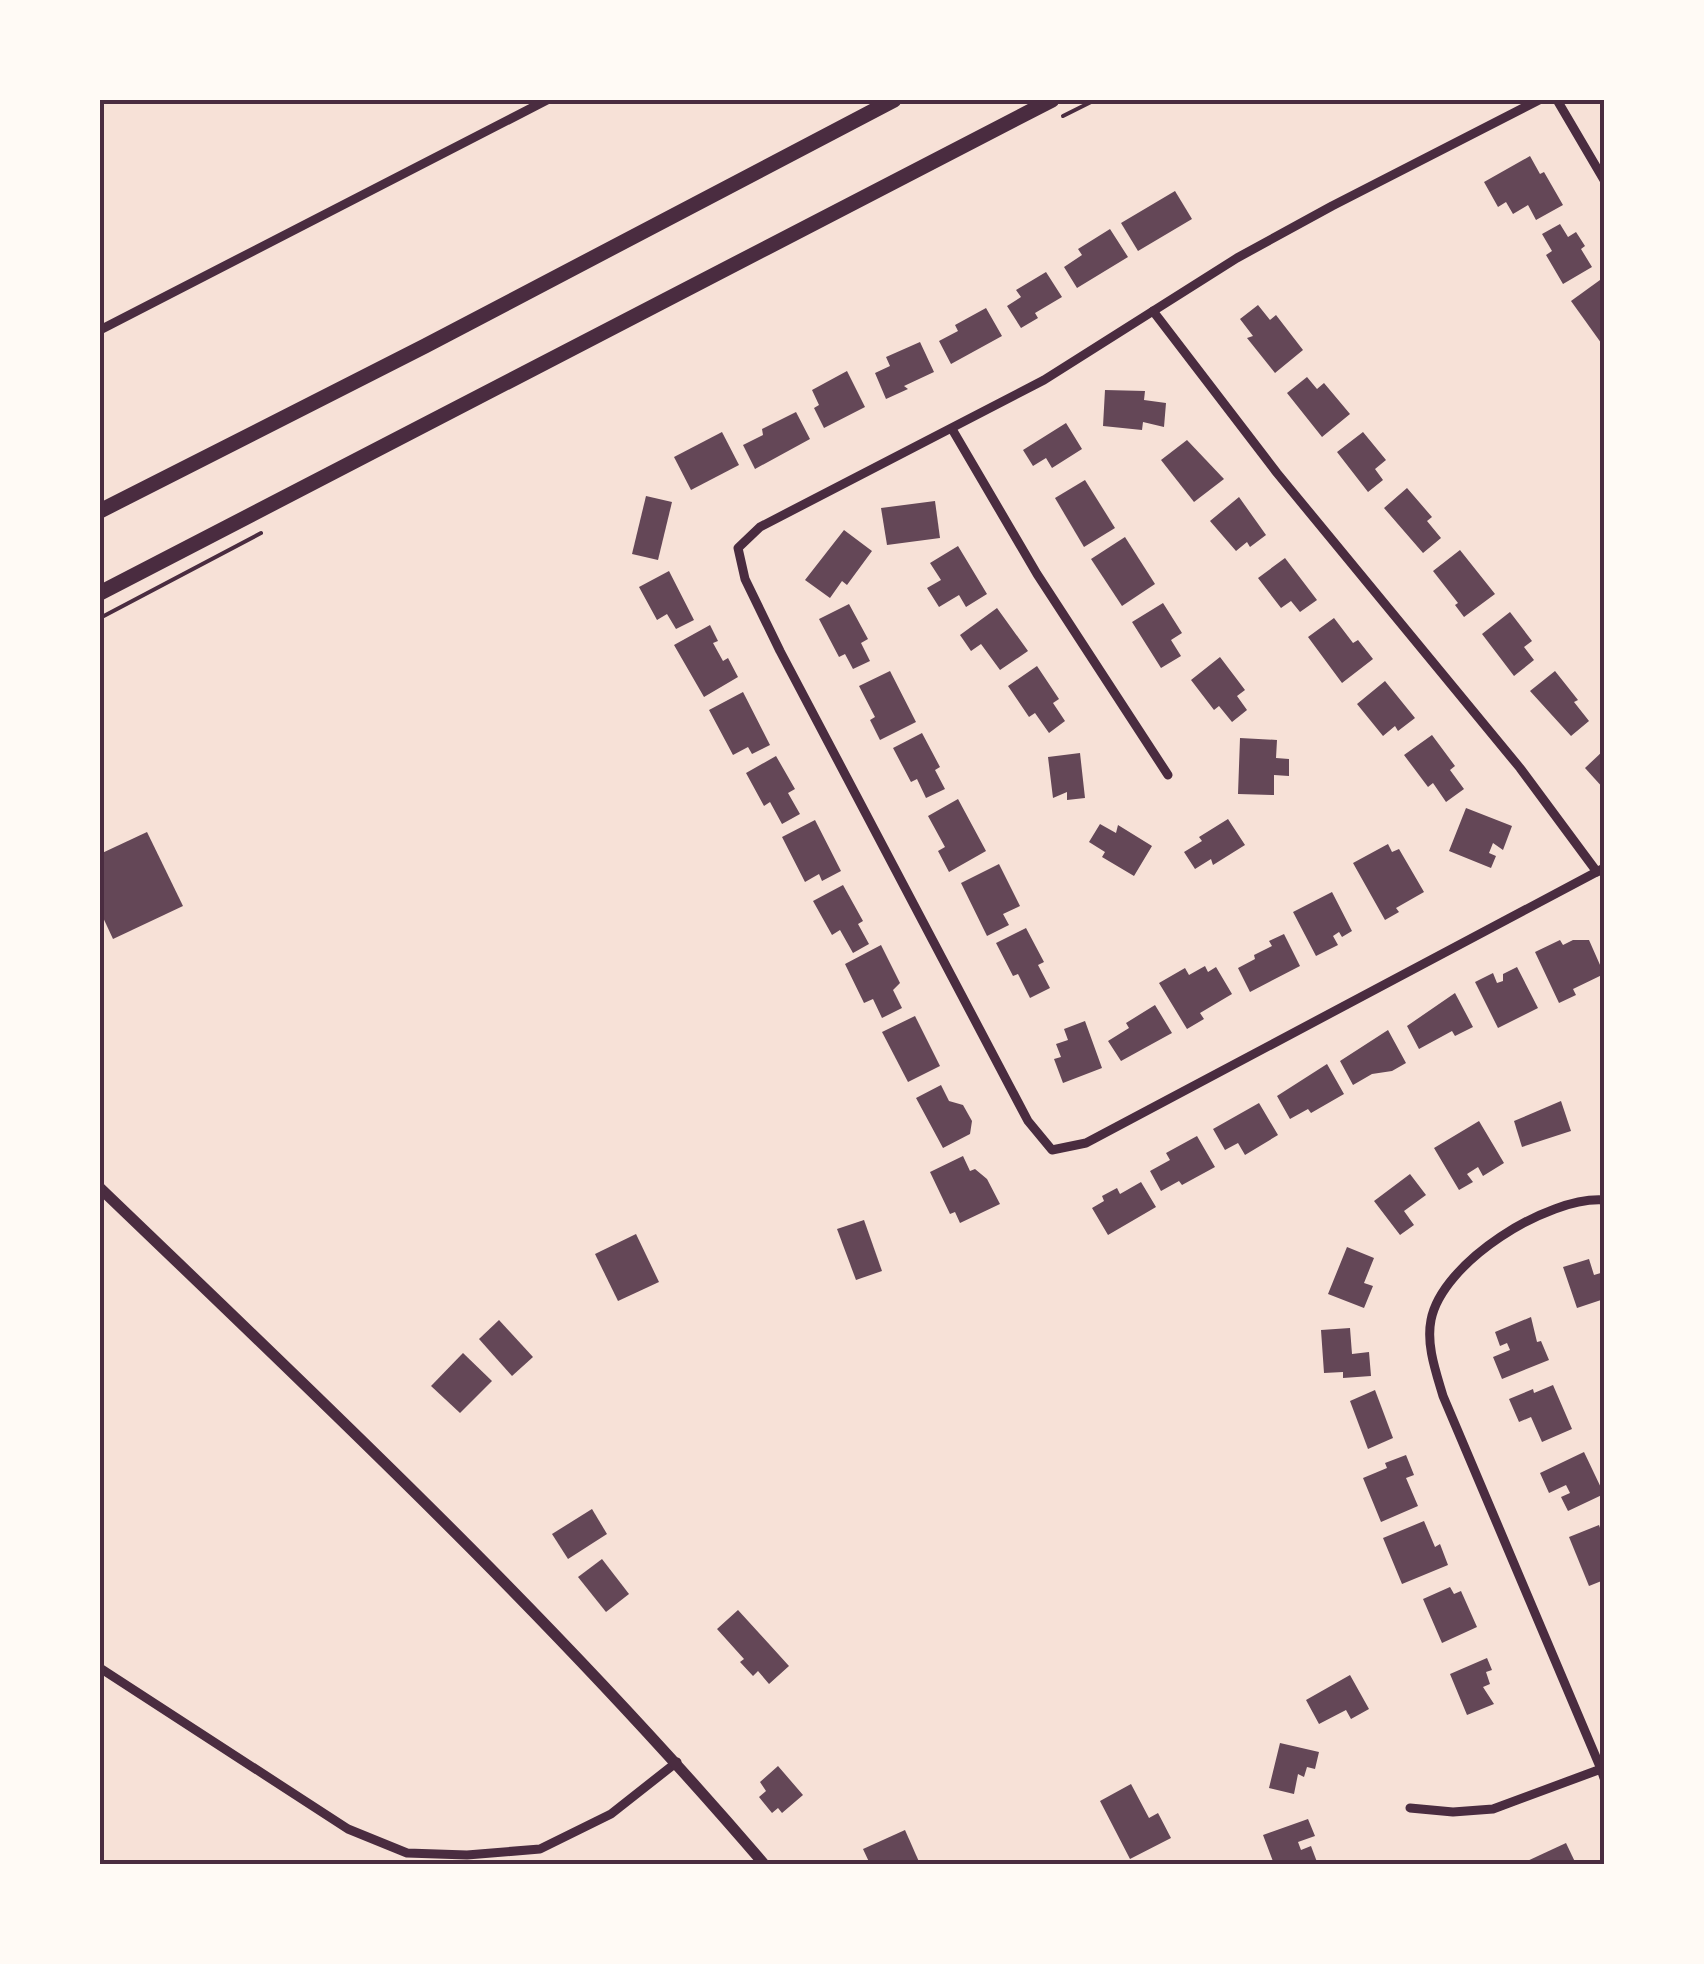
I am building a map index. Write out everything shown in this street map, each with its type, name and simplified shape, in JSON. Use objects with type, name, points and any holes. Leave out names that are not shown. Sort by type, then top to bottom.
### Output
[{"type":"highway","points":[[100,511],[894,100]]},
{"type":"highway","points":[[100,593],[1052,100]]},
{"type":"street","points":[[100,330],[547,100]]},
{"type":"street","points":[[1154,311],[1277,473],[1600,870],[1086,1143],[1052,1150],[1028,1121],[780,651],[744,579],[738,548],[760,527],[1044,380],[1154,311],[1332,206],[1539,100]]},
{"type":"street","points":[[1557,100],[1604,180]]},
{"type":"street","points":[[952,429],[1036,574],[1168,775]]},
{"type":"street","points":[[100,1188],[422,1496],[676,1762],[764,1864]]},
{"type":"street","points":[[1410,1808],[1453,1812],[1493,1809],[1603,1772],[1443,1396],[1432,1358],[1431,1322],[1443,1289],[1468,1260],[1521,1225],[1584,1199],[1604,1200]]},
{"type":"street","points":[[100,1668],[348,1829],[407,1854],[467,1855],[540,1849],[612,1814],[676,1762]]},
{"type":"building","points":[[1530,156],[1563,205],[1536,220],[1528,205],[1513,214],[1506,202],[1498,207],[1484,182]]},
{"type":"building","points":[[1175,191],[1192,219],[1138,251],[1121,223]]},
{"type":"building","points":[[1560,224],[1568,237],[1576,232],[1592,267],[1563,284],[1546,255],[1552,251],[1542,234]]},
{"type":"building","points":[[1110,229],[1128,257],[1077,288],[1064,267],[1082,255],[1078,249]]},
{"type":"building","points":[[1046,272],[1062,297],[1035,313],[1038,318],[1021,328],[1007,306],[1021,297],[1016,290]]},
{"type":"building","points":[[1600,280],[1604,286],[1604,347],[1571,301]]},
{"type":"building","points":[[1258,305],[1270,320],[1276,315],[1303,350],[1275,373],[1247,338],[1253,336],[1240,319]]},
{"type":"building","points":[[986,308],[1002,336],[951,364],[939,341],[958,331],[955,325]]},
{"type":"building","points":[[920,342],[934,372],[886,399],[875,373],[890,366],[886,357]]},
{"type":"building","points":[[847,371],[865,407],[824,428],[814,408],[819,405],[812,390]]},
{"type":"building","points":[[1307,377],[1317,389],[1324,383],[1350,414],[1322,437],[1287,393]]},
{"type":"building","points":[[1105,390],[1145,391],[1144,400],[1166,403],[1164,427],[1143,422],[1142,430],[1103,426]]},
{"type":"building","points":[[796,412],[810,439],[755,469],[743,445],[763,435],[762,429]]},
{"type":"building","points":[[1066,423],[1082,449],[1052,468],[1046,458],[1033,466],[1023,450]]},
{"type":"building","points":[[722,432],[739,465],[691,490],[674,457]]},
{"type":"building","points":[[1363,432],[1386,460],[1375,469],[1383,480],[1368,492],[1337,452]]},
{"type":"building","points":[[1187,440],[1224,479],[1194,502],[1161,460]]},
{"type":"building","points":[[1085,480],[1115,528],[1084,547],[1055,498]]},
{"type":"building","points":[[1407,488],[1432,517],[1427,521],[1441,538],[1423,553],[1384,508]]},
{"type":"building","points":[[646,496],[672,502],[658,560],[632,554]]},
{"type":"building","points":[[1239,497],[1266,535],[1250,547],[1247,542],[1236,551],[1210,521]]},
{"type":"building","points":[[935,501],[940,538],[887,545],[881,508]]},
{"type":"building","points":[[844,530],[872,551],[847,585],[842,581],[830,598],[805,580]]},
{"type":"building","points":[[1125,537],[1155,584],[1122,606],[1091,559]]},
{"type":"building","points":[[958,546],[987,594],[966,607],[959,595],[939,607],[927,588],[941,580],[930,563]]},
{"type":"building","points":[[1460,550],[1495,594],[1464,617],[1433,571]]},
{"type":"building","points":[[1285,558],[1317,600],[1300,612],[1291,601],[1281,608],[1258,578]]},
{"type":"building","points":[[669,571],[694,620],[676,629],[667,614],[657,620],[639,587]]},
{"type":"building","points":[[1163,603],[1182,633],[1171,640],[1181,656],[1161,668],[1132,622]]},
{"type":"building","points":[[849,604],[868,639],[861,643],[870,661],[853,669],[845,654],[839,657],[819,619]]},
{"type":"building","points":[[997,608],[1028,651],[1000,670],[981,644],[971,651],[960,635]]},
{"type":"building","points":[[1510,612],[1532,641],[1524,647],[1534,660],[1514,676],[1482,634]]},
{"type":"building","points":[[1334,618],[1353,643],[1358,640],[1373,659],[1342,683],[1308,637]]},
{"type":"building","points":[[710,625],[718,641],[713,643],[723,661],[728,658],[738,677],[704,697],[674,645]]},
{"type":"building","points":[[1220,657],[1245,690],[1237,696],[1247,710],[1232,722],[1219,706],[1214,710],[1191,680]]},
{"type":"building","points":[[1037,666],[1059,699],[1053,703],[1065,721],[1049,733],[1035,713],[1029,717],[1008,686]]},
{"type":"building","points":[[890,671],[916,722],[880,740],[870,720],[875,717],[859,686]]},
{"type":"building","points":[[1555,671],[1589,721],[1571,736],[1530,691]]},
{"type":"building","points":[[1385,681],[1415,718],[1383,736],[1357,704]]},
{"type":"building","points":[[743,692],[770,745],[752,754],[748,747],[733,755],[709,710]]},
{"type":"building","points":[[922,733],[940,767],[935,770],[945,789],[926,798],[917,779],[911,782],[893,748]]},
{"type":"building","points":[[1432,735],[1455,766],[1450,770],[1464,789],[1446,802],[1433,783],[1428,787],[1404,755]]},
{"type":"building","points":[[1240,738],[1277,740],[1276,758],[1289,759],[1289,776],[1274,775],[1274,795],[1238,794]]},
{"type":"building","points":[[1604,750],[1604,789],[1585,768]]},
{"type":"building","points":[[1080,753],[1085,798],[1067,800],[1067,792],[1053,798],[1048,757]]},
{"type":"building","points":[[776,756],[795,789],[788,793],[800,814],[782,824],[770,802],[764,806],[746,773]]},
{"type":"building","points":[[958,799],[986,851],[949,872],[938,851],[945,847],[928,816]]},
{"type":"building","points":[[1466,808],[1512,826],[1503,850],[1493,843],[1489,853],[1496,856],[1491,868],[1449,851]]},
{"type":"building","points":[[1228,819],[1245,845],[1213,865],[1211,859],[1195,869],[1184,852]]},
{"type":"building","points":[[815,820],[841,871],[822,881],[819,874],[805,882],[782,837]]},
{"type":"building","points":[[1100,824],[1116,833],[1118,825],[1152,846],[1134,876],[1102,857],[1105,852],[1089,842]]},
{"type":"building","points":[[147,832],[183,906],[113,939],[100,911],[100,854]]},
{"type":"building","points":[[1388,844],[1392,852],[1399,849],[1424,892],[1396,908],[1399,912],[1385,920],[1353,863]]},
{"type":"building","points":[[999,864],[1020,906],[1003,914],[1009,925],[987,936],[961,883]]},
{"type":"building","points":[[843,885],[863,921],[858,924],[869,944],[853,953],[840,930],[832,935],[813,901]]},
{"type":"building","points":[[1332,892],[1352,931],[1342,937],[1339,932],[1333,936],[1338,945],[1316,956],[1293,912]]},
{"type":"building","points":[[1026,928],[1044,962],[1038,965],[1050,988],[1030,998],[996,943]]},
{"type":"building","points":[[1284,934],[1300,966],[1250,992],[1238,968],[1272,946],[1269,941]]},
{"type":"building","points":[[1560,940],[1563,945],[1573,940],[1589,940],[1604,974],[1573,989],[1576,995],[1559,1003],[1535,952]]},
{"type":"building","points":[[881,945],[900,983],[893,990],[902,1008],[882,1018],[873,999],[864,1003],[845,964]]},
{"type":"building","points":[[1205,966],[1208,972],[1216,967],[1232,994],[1200,1013],[1204,1019],[1187,1029],[1159,983],[1185,968],[1189,975]]},
{"type":"building","points":[[1517,967],[1538,1008],[1498,1028],[1475,982],[1493,973],[1497,983],[1503,981],[1503,974]]},
{"type":"building","points":[[1455,993],[1473,1027],[1455,1036],[1452,1031],[1419,1049],[1407,1026]]},
{"type":"building","points":[[1155,1005],[1172,1033],[1121,1061],[1108,1041],[1129,1028],[1126,1023]]},
{"type":"building","points":[[915,1016],[940,1066],[908,1082],[882,1032]]},
{"type":"building","points":[[1085,1021],[1102,1068],[1063,1083],[1054,1059],[1061,1057],[1056,1044],[1068,1040],[1064,1029]]},
{"type":"building","points":[[1388,1030],[1406,1063],[1353,1085],[1340,1061]]},
{"type":"building","points":[[1327,1064],[1344,1094],[1311,1113],[1308,1109],[1290,1119],[1277,1096]]},
{"type":"building","points":[[941,1085],[949,1101],[963,1105],[972,1121],[970,1134],[943,1148],[916,1098]]},
{"type":"building","points":[[1561,1101],[1571,1131],[1522,1147],[1514,1121]]},
{"type":"building","points":[[1259,1103],[1278,1135],[1245,1155],[1238,1143],[1225,1150],[1213,1129]]},
{"type":"building","points":[[1479,1121],[1504,1163],[1483,1176],[1478,1167],[1467,1174],[1473,1182],[1459,1190],[1434,1148]]},
{"type":"building","points":[[1197,1136],[1215,1167],[1182,1185],[1179,1181],[1161,1191],[1150,1171],[1170,1160],[1166,1153]]},
{"type":"building","points":[[963,1156],[970,1171],[975,1169],[987,1179],[1000,1204],[960,1223],[955,1212],[950,1214],[930,1172]]},
{"type":"building","points":[[1410,1174],[1426,1195],[1404,1211],[1414,1225],[1400,1235],[1374,1201]]},
{"type":"building","points":[[1141,1182],[1156,1207],[1108,1235],[1092,1208],[1104,1201],[1102,1196],[1117,1188],[1120,1194]]},
{"type":"building","points":[[864,1220],[882,1271],[856,1280],[837,1229]]},
{"type":"building","points":[[636,1234],[659,1282],[618,1301],[595,1254]]},
{"type":"building","points":[[1347,1247],[1374,1258],[1364,1283],[1373,1286],[1364,1308],[1328,1294]]},
{"type":"building","points":[[1589,1259],[1594,1275],[1604,1272],[1604,1299],[1577,1308],[1563,1267]]},
{"type":"building","points":[[1531,1317],[1537,1342],[1541,1341],[1549,1360],[1502,1379],[1493,1357],[1510,1350],[1507,1343],[1500,1346],[1495,1332]]},
{"type":"building","points":[[499,1320],[533,1357],[512,1376],[479,1339]]},
{"type":"building","points":[[1350,1328],[1352,1354],[1369,1352],[1371,1376],[1343,1378],[1343,1372],[1324,1373],[1321,1330]]},
{"type":"building","points":[[463,1353],[492,1381],[460,1413],[431,1386]]},
{"type":"building","points":[[1553,1385],[1572,1429],[1542,1442],[1531,1417],[1519,1422],[1509,1399]]},
{"type":"building","points":[[1375,1390],[1393,1438],[1368,1449],[1350,1401]]},
{"type":"building","points":[[1584,1452],[1604,1494],[1568,1511],[1561,1497],[1570,1493],[1566,1485],[1549,1493],[1540,1473]]},
{"type":"building","points":[[1406,1455],[1414,1475],[1406,1478],[1418,1506],[1381,1522],[1363,1478]]},
{"type":"building","points":[[592,1509],[607,1534],[568,1559],[552,1534]]},
{"type":"building","points":[[1424,1521],[1435,1547],[1440,1544],[1448,1565],[1402,1584],[1383,1538]]},
{"type":"building","points":[[1599,1525],[1604,1539],[1604,1580],[1589,1586],[1569,1537]]},
{"type":"building","points":[[602,1559],[629,1594],[606,1612],[578,1577]]},
{"type":"building","points":[[1450,1587],[1454,1594],[1461,1591],[1477,1627],[1442,1643],[1423,1599]]},
{"type":"building","points":[[738,1610],[789,1666],[769,1684],[758,1671],[753,1676],[740,1662],[744,1659],[717,1629]]},
{"type":"building","points":[[1487,1658],[1492,1670],[1486,1672],[1490,1684],[1483,1687],[1494,1704],[1467,1715],[1450,1674]]},
{"type":"building","points":[[1350,1675],[1369,1709],[1351,1719],[1346,1710],[1319,1724],[1306,1700]]},
{"type":"building","points":[[1280,1743],[1319,1752],[1315,1769],[1307,1767],[1304,1777],[1298,1774],[1294,1794],[1269,1788]]},
{"type":"building","points":[[778,1766],[803,1795],[782,1813],[778,1808],[772,1813],[759,1797],[766,1791],[760,1782]]},
{"type":"building","points":[[1131,1784],[1149,1818],[1158,1813],[1171,1838],[1130,1859],[1100,1801]]},
{"type":"building","points":[[1308,1819],[1315,1836],[1298,1842],[1301,1850],[1311,1846],[1317,1862],[1274,1864],[1263,1835]]},
{"type":"building","points":[[905,1830],[920,1864],[870,1864],[863,1849]]},
{"type":"building","points":[[1566,1843],[1576,1864],[1521,1864]]}]
